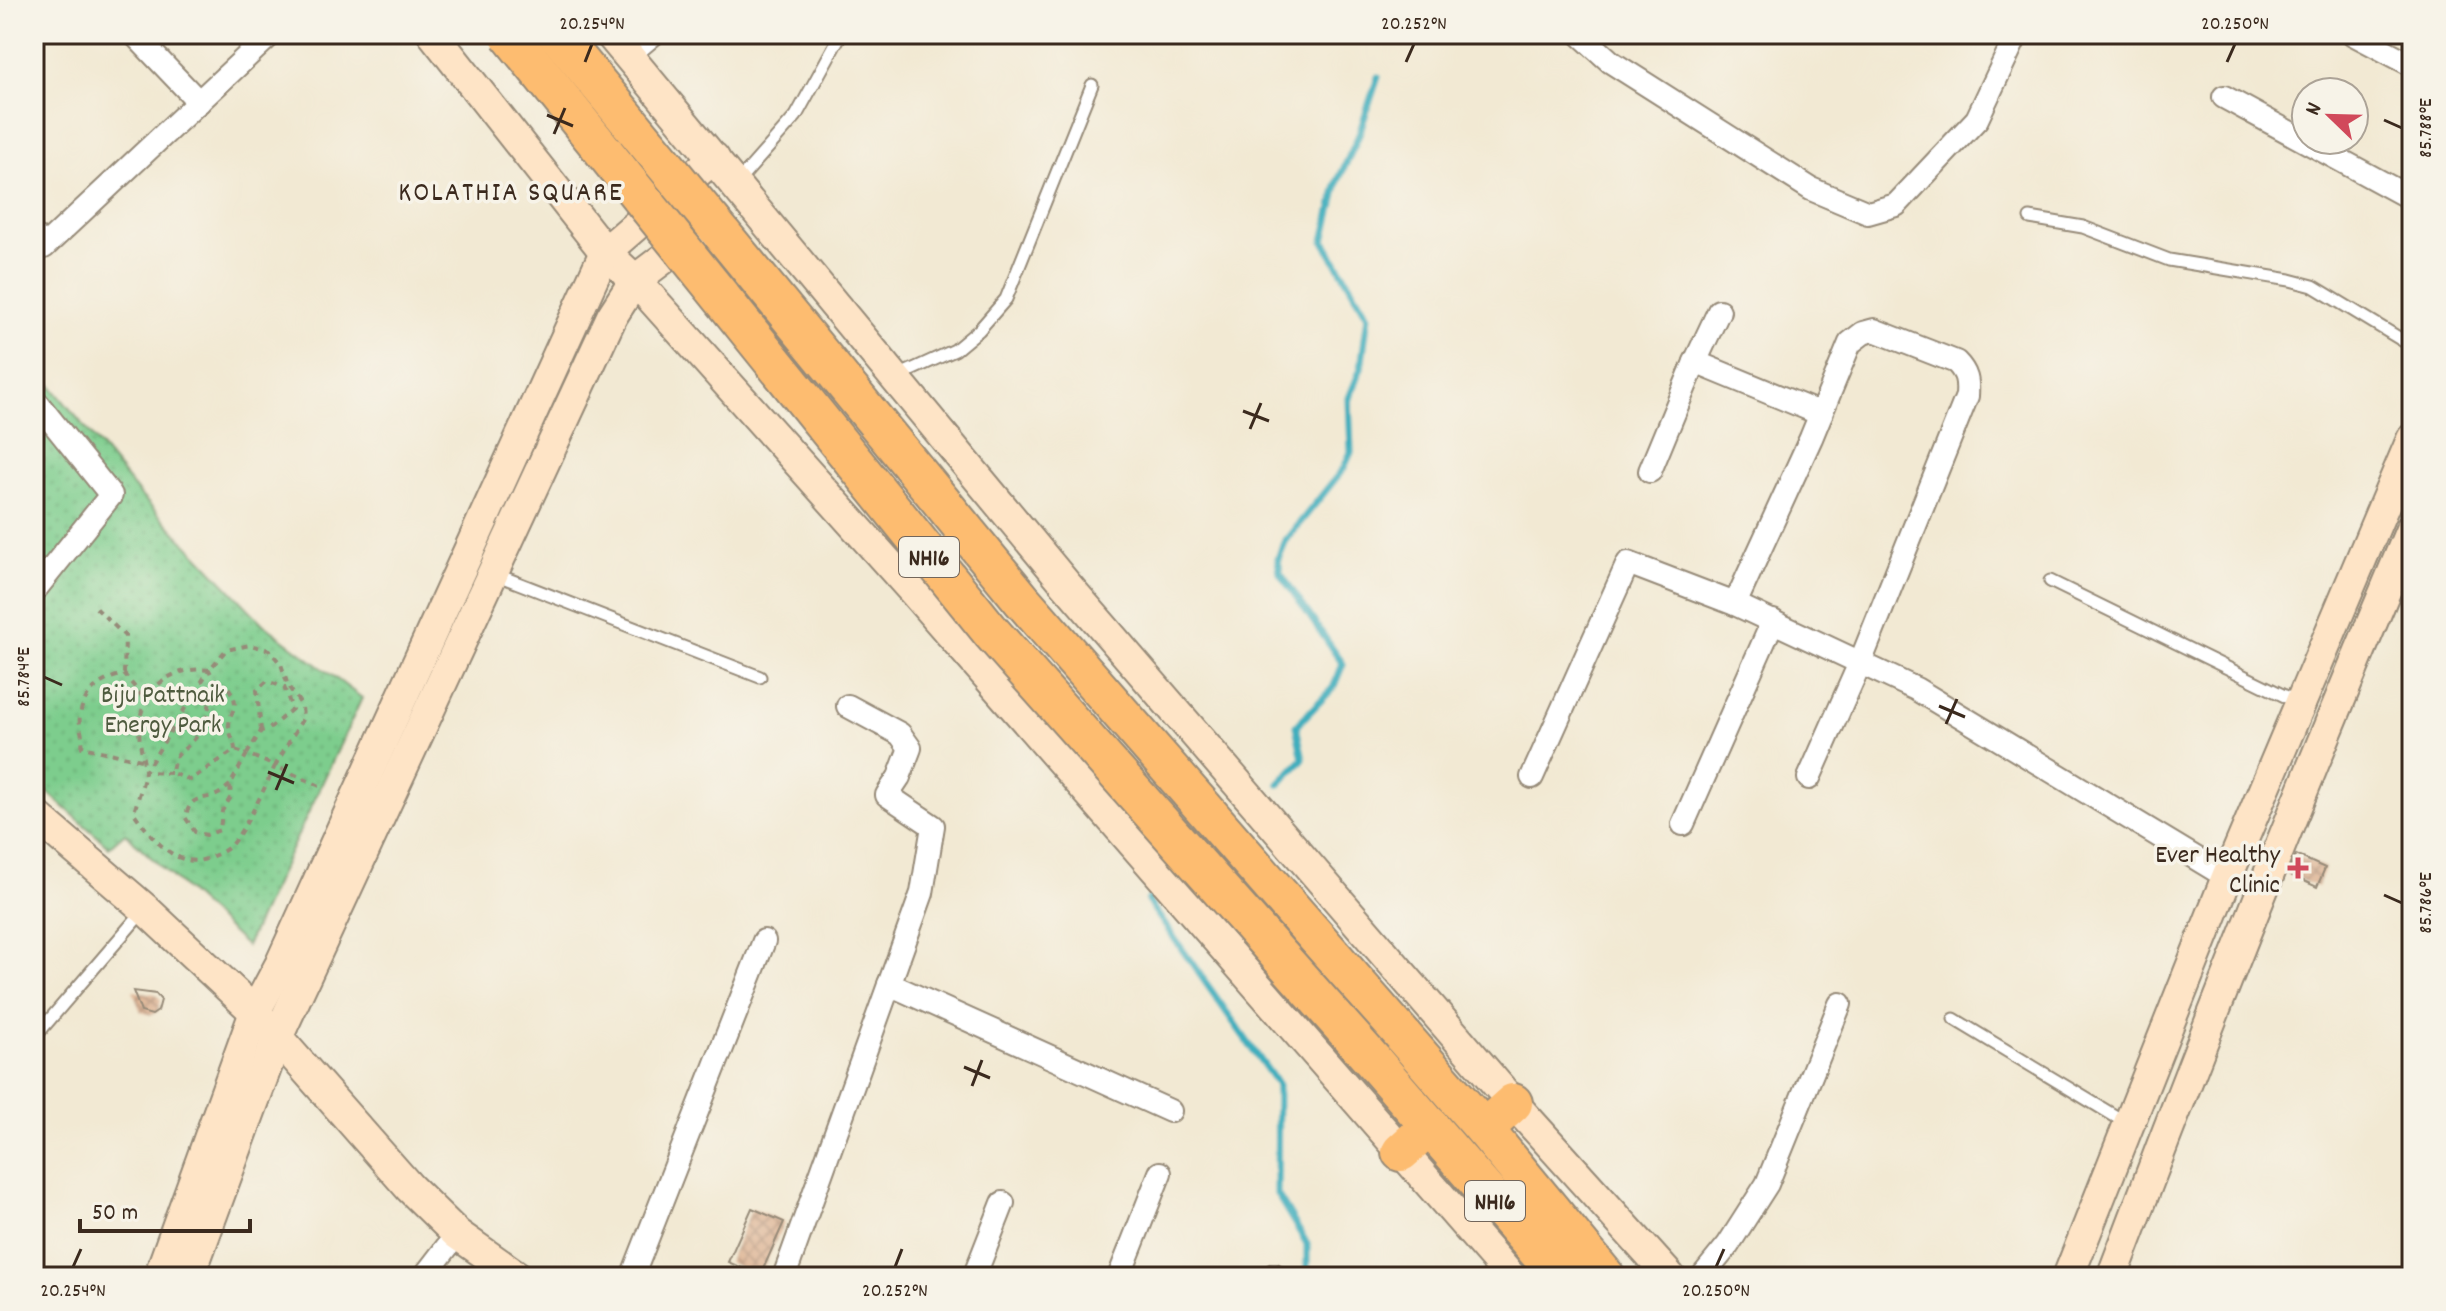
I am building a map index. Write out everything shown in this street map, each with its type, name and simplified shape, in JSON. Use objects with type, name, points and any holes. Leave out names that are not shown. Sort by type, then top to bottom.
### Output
[{"type":"highway","name":"NH16","points":[[509,34],[992,633],[1373,1061],[1560,1277]]},
{"type":"highway","name":"NH16","points":[[557,34],[1022,600],[1484,1129],[1606,1277]]},
{"type":"highway","points":[[1484,1129],[1513,1103]]},
{"type":"highway","points":[[1401,1152],[1430,1126]]},
{"type":"street","points":[[134,34],[199,102]]},
{"type":"street","points":[[34,235],[44,247],[271,34]]},
{"type":"street","points":[[433,34],[605,252],[635,280],[915,593],[1511,1277]]},
{"type":"street","points":[[653,34],[619,45],[1075,595],[1513,1103],[1670,1277]]},
{"type":"street","points":[[1580,34],[1611,62],[1811,189],[1868,213],[1896,205],[1977,119],[2017,34]]},
{"type":"street","points":[[2353,34],[2412,65]]},
{"type":"street","points":[[2224,97],[2412,199]]},
{"type":"street","points":[[159,1277],[255,1012],[280,965],[605,252],[714,158]]},
{"type":"street","points":[[189,1277],[277,1038],[612,316],[635,280],[741,191]]},
{"type":"street","points":[[1650,471],[1719,311]]},
{"type":"street","points":[[1735,604],[1850,343],[1863,333],[1874,330],[1956,362],[1965,370],[1967,396],[1957,426],[1860,663],[1809,778]]},
{"type":"street","points":[[1695,362],[1821,414]]},
{"type":"street","points":[[34,399],[111,495],[34,591]]},
{"type":"street","points":[[2068,1277],[2227,877],[2412,439]]},
{"type":"street","points":[[2112,1277],[2304,783],[2412,527]]},
{"type":"street","points":[[1532,777],[1628,563],[1735,604],[1916,689],[2227,877]]},
{"type":"street","points":[[1683,824],[1773,621]]},
{"type":"street","points":[[784,1277],[922,893],[933,826],[887,795],[899,777],[910,748],[900,734],[848,706]]},
{"type":"street","points":[[34,814],[145,909],[255,1012],[410,1188],[457,1234],[518,1277]]},
{"type":"street","points":[[632,1277],[764,941]]},
{"type":"street","points":[[889,984],[1170,1111]]},
{"type":"street","points":[[1702,1277],[1728,1245],[1767,1184],[1840,1004]]},
{"type":"street","points":[[1119,1277],[1160,1173]]},
{"type":"street","points":[[974,1277],[1003,1203]]},
{"type":"street","points":[[424,1277],[457,1234]]},
{"type":"lane","points":[[741,191],[796,116],[841,34]]},
{"type":"lane","points":[[893,378],[955,350],[979,330],[1006,299],[1092,85]]},
{"type":"lane","points":[[2030,218],[2083,227],[2169,260],[2313,286],[2412,346]]},
{"type":"lane","points":[[493,573],[760,677]]},
{"type":"lane","points":[[2050,581],[2299,703]]},
{"type":"lane","points":[[35,1036],[145,909]]},
{"type":"lane","points":[[1954,1019],[2128,1124]]},
{"type":"path","points":[[96,608],[125,636],[124,674],[147,701]]},
{"type":"path","points":[[250,645],[269,650],[281,664],[288,686],[302,706],[303,718],[228,848],[204,861],[178,859],[153,839],[134,813],[145,772],[209,670],[226,650],[250,645]]},
{"type":"path","points":[[145,772],[141,760],[140,720],[157,685],[182,670],[209,670]]},
{"type":"path","points":[[209,670],[218,687]]},
{"type":"path","points":[[124,674],[107,678],[91,689],[79,716],[84,737],[82,747],[141,760]]},
{"type":"path","points":[[230,785],[231,797],[222,811],[220,830],[206,835],[195,832],[185,817],[190,804],[202,796],[216,795],[230,785],[261,731],[257,690],[267,681],[284,687],[292,709],[269,729],[261,731]]},
{"type":"path","points":[[172,773],[173,762],[196,737],[208,714],[211,694],[218,687],[228,687],[234,697],[235,712],[229,725],[235,750]]},
{"type":"path","points":[[145,772],[172,773],[190,780],[235,750]]},
{"type":"path","points":[[235,750],[320,786]]},
{"type":"green space","name":"Biju Pattnaik Energy Park","points":[[34,365],[141,496],[263,624],[362,698],[246,946],[125,833],[109,847],[34,780]]},
{"type":"building","points":[[2296,855],[2325,868],[2317,887],[2288,874]]},
{"type":"building","points":[[133,991],[156,994],[161,1000],[158,1011],[152,1015],[141,1012]]},
{"type":"building","points":[[752,1208],[784,1222],[760,1276],[728,1262]]},
{"type":"waterway","points":[[1279,784],[1303,759],[1296,726],[1333,688],[1343,664],[1280,573],[1278,559],[1286,540],[1344,468],[1351,452],[1349,398],[1361,368],[1368,316],[1324,241],[1338,181],[1358,137],[1378,77]]},
{"type":"waterway","points":[[1160,886],[1148,901],[1278,1085],[1277,1194],[1307,1244],[1305,1277]]},
{"type":"place","name":"Ever Healthy Clinic","points":[[2298,868]]},
{"type":"district","name":"KOLATHIA SQUARE","points":[[511,190]]}]
